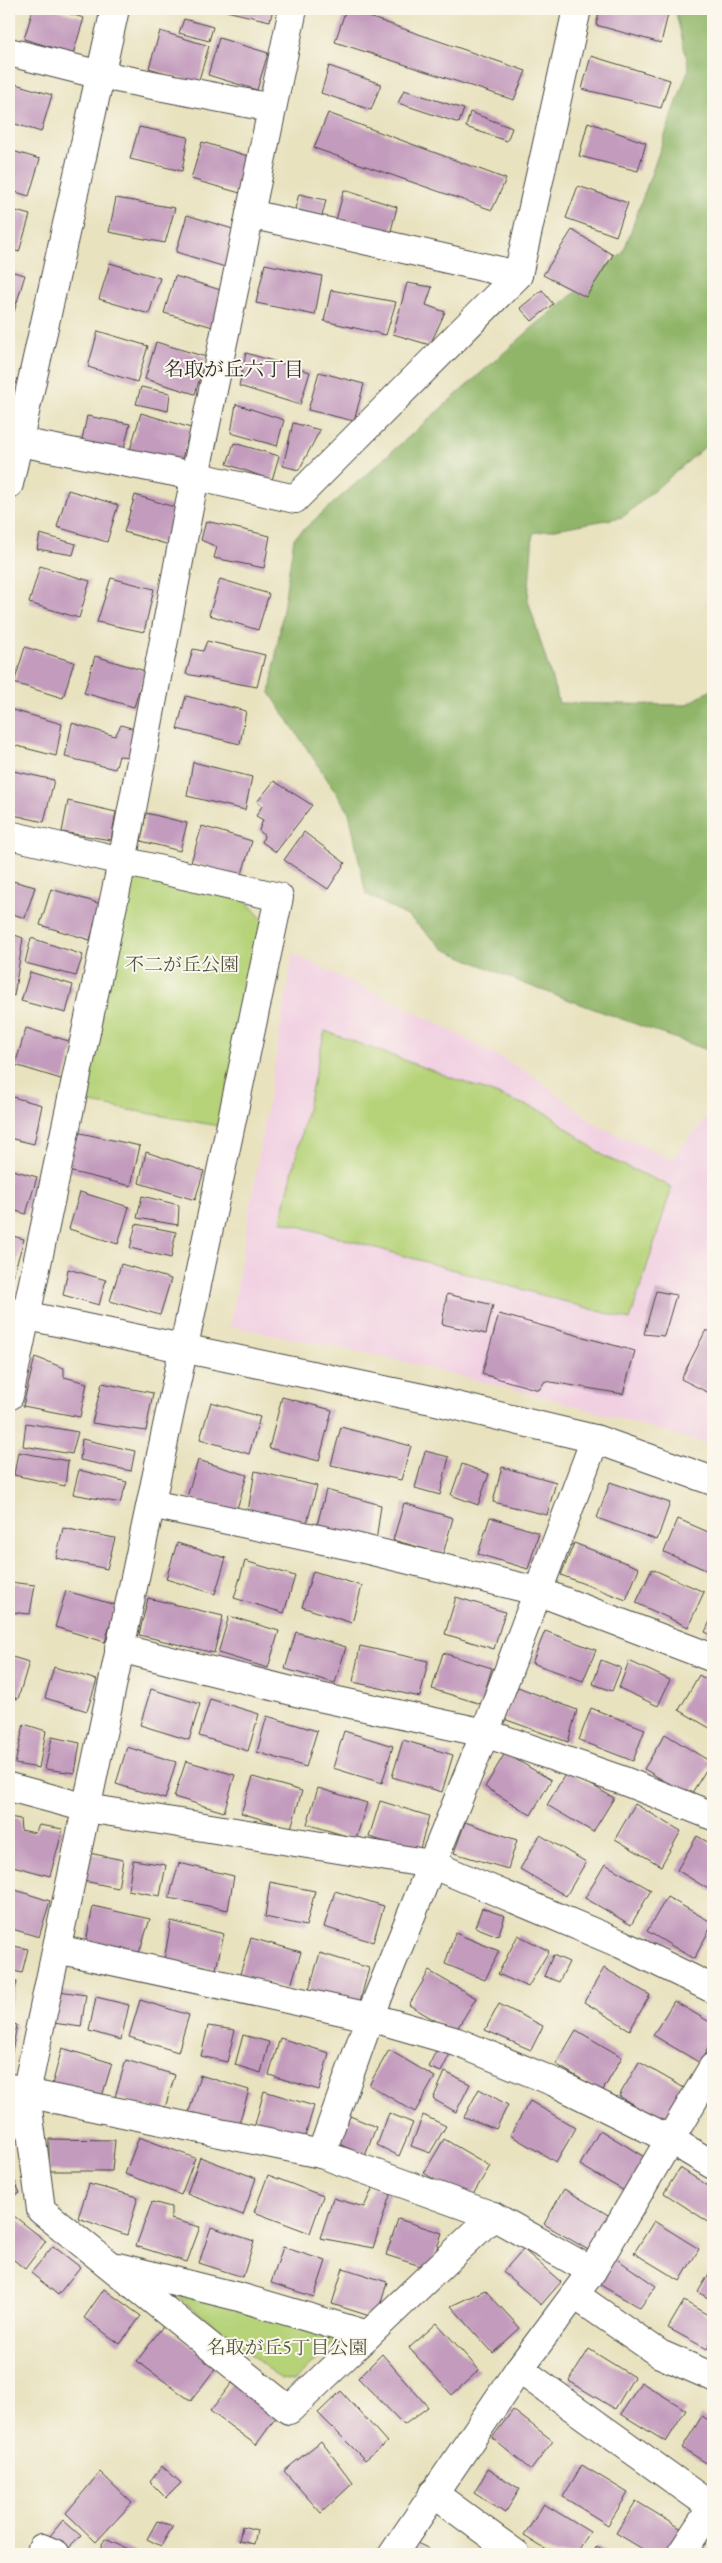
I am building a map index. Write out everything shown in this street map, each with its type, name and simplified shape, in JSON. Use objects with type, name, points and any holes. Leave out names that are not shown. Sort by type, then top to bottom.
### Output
[{"type":"street","points":[[9,484],[13,440],[116,9]]},
{"type":"street","points":[[9,1396],[18,1314],[122,862],[195,476],[293,9]]},
{"type":"street","points":[[13,440],[195,476],[295,499],[518,274],[577,9]]},
{"type":"street","points":[[9,52],[101,75],[272,108]]},
{"type":"street","points":[[250,214],[518,274]]},
{"type":"street","points":[[9,835],[279,897],[57,1948],[17,2090],[41,2210],[289,2410],[493,2216]]},
{"type":"street","points":[[18,1314],[427,1399],[595,1439],[713,1481]]},
{"type":"street","points":[[321,2154],[370,2017],[485,1733],[595,1439]]},
{"type":"street","points":[[151,1504],[346,1544],[537,1591],[713,1658]]},
{"type":"street","points":[[119,1648],[296,1692],[485,1733],[624,1781],[713,1816]]},
{"type":"street","points":[[9,1787],[87,1808],[431,1864],[621,1944],[713,1989]]},
{"type":"street","points":[[57,1948],[370,2017],[466,2045],[554,2082],[671,2140],[713,2165]]},
{"type":"street","points":[[393,2554],[519,2369],[576,2295],[592,2271],[713,2067]]},
{"type":"street","points":[[17,2090],[321,2154],[493,2216],[592,2271]]},
{"type":"street","points":[[109,2265],[239,2297],[368,2335]]},
{"type":"street","points":[[576,2295],[660,2354],[713,2377]]},
{"type":"street","points":[[519,2369],[712,2507],[681,2554]]},
{"type":"street","points":[[433,2494],[516,2554]]},
{"type":"shaded area","points":[[293,954],[441,1025],[537,1078],[598,1126],[672,1159],[713,1110],[713,1446],[555,1400],[379,1356],[230,1326]]},
{"type":"green space","points":[[675,9],[713,9],[713,440],[623,517],[533,533],[528,600],[559,703],[686,705],[713,689],[713,1052],[525,984],[444,949],[409,917],[366,894],[349,812],[270,693],[294,538],[532,328],[623,253],[689,68]]},
{"type":"green space","name":"不二が丘公園","points":[[133,877],[244,899],[265,922],[219,1126],[80,1101],[125,890]]},
{"type":"green space","points":[[325,1031],[547,1113],[605,1157],[672,1187],[630,1320],[281,1221]]},
{"type":"green space","name":"名取が丘5丁目公園","points":[[165,2286],[338,2339],[294,2381],[281,2379]]},
{"type":"building","points":[[33,9],[54,9],[84,18],[73,54],[24,39]]},
{"type":"building","points":[[227,9],[273,9],[270,21],[226,11]]},
{"type":"building","points":[[346,9],[526,71],[514,100],[335,42]]},
{"type":"building","points":[[600,9],[669,10],[661,43],[596,25]]},
{"type":"building","points":[[184,19],[213,27],[209,41],[179,33]]},
{"type":"building","points":[[160,31],[209,46],[198,83],[149,68]]},
{"type":"building","points":[[219,38],[268,53],[257,90],[208,75]]},
{"type":"building","points":[[591,56],[670,80],[661,108],[582,89]]},
{"type":"building","points":[[329,66],[381,84],[371,110],[321,93]]},
{"type":"building","points":[[9,82],[52,95],[41,132],[9,122]]},
{"type":"building","points":[[404,90],[464,109],[459,123],[398,103]]},
{"type":"building","points":[[470,112],[512,128],[507,141],[466,127]]},
{"type":"building","points":[[328,113],[506,179],[492,210],[314,148]]},
{"type":"building","points":[[588,122],[646,143],[638,171],[579,156]]},
{"type":"building","points":[[139,127],[188,137],[182,171],[130,159]]},
{"type":"building","points":[[202,142],[251,157],[240,193],[191,179]]},
{"type":"building","points":[[9,150],[40,159],[29,196],[9,190]]},
{"type":"building","points":[[578,186],[628,203],[616,236],[566,218]]},
{"type":"building","points":[[344,190],[397,207],[390,235],[336,220]]},
{"type":"building","points":[[299,194],[326,200],[322,216],[295,209]]},
{"type":"building","points":[[116,198],[175,208],[165,243],[109,232]]},
{"type":"building","points":[[9,209],[30,215],[19,252],[9,249]]},
{"type":"building","points":[[187,215],[236,230],[225,267],[176,252]]},
{"type":"building","points":[[572,230],[613,255],[586,297],[543,275]]},
{"type":"building","points":[[110,263],[160,278],[149,314],[99,299]]},
{"type":"building","points":[[265,264],[322,276],[315,315],[256,303]]},
{"type":"building","points":[[9,271],[25,275],[14,312],[9,311]]},
{"type":"building","points":[[175,276],[224,291],[213,327],[164,313]]},
{"type":"building","points":[[407,283],[432,287],[426,305],[445,312],[430,345],[393,334]]},
{"type":"building","points":[[331,290],[396,302],[386,335],[324,321]]},
{"type":"building","points":[[542,290],[553,304],[532,321],[520,308]]},
{"type":"building","points":[[98,331],[148,346],[137,382],[88,367]]},
{"type":"building","points":[[156,342],[206,357],[195,394],[145,379]]},
{"type":"building","points":[[246,353],[310,372],[300,405],[239,386]]},
{"type":"building","points":[[319,372],[364,384],[354,421],[308,410]]},
{"type":"building","points":[[141,387],[170,393],[168,411],[136,404]]},
{"type":"building","points":[[236,404],[284,420],[277,446],[231,433]]},
{"type":"building","points":[[141,413],[191,428],[180,465],[130,450]]},
{"type":"building","points":[[87,416],[130,424],[123,452],[81,444]]},
{"type":"building","points":[[293,423],[320,430],[299,470],[283,466]]},
{"type":"building","points":[[234,443],[279,456],[272,480],[227,464]]},
{"type":"building","points":[[68,490],[118,505],[107,542],[57,527]]},
{"type":"building","points":[[135,495],[184,510],[173,546],[124,532]]},
{"type":"building","points":[[206,521],[270,536],[264,568],[214,558],[217,547],[201,540]]},
{"type":"building","points":[[40,534],[76,544],[73,555],[37,549]]},
{"type":"building","points":[[40,566],[90,581],[79,618],[29,603]]},
{"type":"building","points":[[111,578],[154,589],[144,632],[97,622]]},
{"type":"building","points":[[220,579],[269,594],[258,630],[209,615]]},
{"type":"building","points":[[207,641],[265,655],[257,687],[186,674],[193,649],[203,651]]},
{"type":"building","points":[[25,647],[74,662],[63,698],[14,683]]},
{"type":"building","points":[[95,656],[145,671],[134,707],[84,693]]},
{"type":"building","points":[[186,696],[246,711],[240,744],[177,729]]},
{"type":"building","points":[[9,709],[62,724],[56,756],[9,744]]},
{"type":"building","points":[[72,723],[115,736],[121,725],[138,730],[132,757],[119,756],[115,769],[65,757]]},
{"type":"building","points":[[193,762],[252,777],[245,810],[187,796]]},
{"type":"building","points":[[9,770],[54,780],[44,822],[9,814]]},
{"type":"building","points":[[274,781],[312,805],[276,852],[262,842],[264,836],[259,830],[263,820],[256,816],[262,806],[257,802]]},
{"type":"building","points":[[68,801],[116,812],[111,840],[62,832]]},
{"type":"building","points":[[146,813],[187,823],[180,851],[141,841]]},
{"type":"building","points":[[202,826],[252,841],[241,877],[191,862]]},
{"type":"building","points":[[304,832],[345,863],[328,889],[284,860]]},
{"type":"building","points":[[9,880],[35,887],[25,918],[9,913]]},
{"type":"building","points":[[51,889],[101,904],[90,940],[40,925]]},
{"type":"building","points":[[9,933],[23,938],[14,996],[9,994]]},
{"type":"building","points":[[31,938],[83,955],[76,976],[25,963]]},
{"type":"building","points":[[30,972],[73,985],[66,1013],[21,1001]]},
{"type":"building","points":[[26,1028],[75,1043],[64,1080],[15,1065]]},
{"type":"building","points":[[9,1096],[42,1105],[34,1144],[9,1138]]},
{"type":"building","points":[[76,1132],[140,1146],[131,1186],[68,1171]]},
{"type":"building","points":[[146,1152],[204,1171],[195,1200],[139,1183]]},
{"type":"building","points":[[9,1169],[37,1177],[26,1214],[9,1209]]},
{"type":"building","points":[[80,1192],[129,1207],[118,1244],[69,1229]]},
{"type":"building","points":[[142,1196],[179,1205],[178,1225],[137,1218]]},
{"type":"building","points":[[136,1224],[176,1232],[171,1258],[130,1248]]},
{"type":"building","points":[[9,1235],[24,1239],[13,1276],[9,1275]]},
{"type":"building","points":[[121,1264],[171,1279],[160,1315],[110,1301]]},
{"type":"building","points":[[68,1269],[106,1280],[99,1305],[63,1295]]},
{"type":"building","points":[[656,1291],[676,1295],[664,1336],[644,1334]]},
{"type":"building","points":[[447,1294],[493,1305],[486,1334],[442,1324]]},
{"type":"building","points":[[499,1314],[635,1351],[623,1394],[545,1381],[539,1390],[482,1374]]},
{"type":"building","points":[[706,1330],[713,1333],[713,1395],[681,1379]]},
{"type":"building","points":[[35,1357],[64,1368],[64,1377],[87,1383],[80,1417],[23,1406]]},
{"type":"building","points":[[102,1383],[153,1393],[146,1431],[92,1423]]},
{"type":"building","points":[[282,1397],[332,1410],[319,1461],[269,1448]]},
{"type":"building","points":[[211,1402],[260,1417],[249,1454],[200,1439]]},
{"type":"building","points":[[26,1423],[78,1432],[72,1454],[23,1446]]},
{"type":"building","points":[[341,1427],[411,1446],[401,1480],[331,1465]]},
{"type":"building","points":[[82,1439],[135,1451],[131,1471],[80,1460]]},
{"type":"building","points":[[425,1451],[449,1457],[440,1495],[415,1488]]},
{"type":"building","points":[[18,1452],[68,1461],[65,1486],[14,1475]]},
{"type":"building","points":[[198,1460],[247,1475],[236,1512],[187,1497]]},
{"type":"building","points":[[462,1464],[489,1474],[478,1505],[451,1495]]},
{"type":"building","points":[[502,1467],[556,1482],[547,1515],[493,1502]]},
{"type":"building","points":[[79,1470],[127,1482],[120,1503],[73,1494]]},
{"type":"building","points":[[255,1471],[317,1486],[307,1523],[248,1511]]},
{"type":"building","points":[[610,1482],[670,1503],[657,1540],[597,1518]]},
{"type":"building","points":[[326,1490],[381,1505],[376,1542],[316,1529]]},
{"type":"building","points":[[404,1503],[453,1518],[443,1554],[393,1540]]},
{"type":"building","points":[[490,1517],[539,1533],[528,1569],[478,1554]]},
{"type":"building","points":[[678,1519],[713,1534],[713,1573],[664,1552]]},
{"type":"building","points":[[63,1528],[115,1538],[107,1569],[56,1558]]},
{"type":"building","points":[[177,1543],[226,1558],[215,1594],[166,1579]]},
{"type":"building","points":[[574,1543],[639,1568],[626,1600],[561,1575]]},
{"type":"building","points":[[245,1561],[295,1576],[284,1613],[234,1598]]},
{"type":"building","points":[[652,1569],[704,1592],[688,1627],[636,1603]]},
{"type":"building","points":[[313,1571],[362,1586],[352,1623],[302,1607]]},
{"type":"building","points":[[9,1582],[35,1585],[30,1614],[9,1612]]},
{"type":"building","points":[[66,1591],[116,1605],[105,1642],[55,1627]]},
{"type":"building","points":[[456,1597],[505,1612],[494,1649],[445,1634]]},
{"type":"building","points":[[148,1598],[223,1616],[214,1653],[139,1635]]},
{"type":"building","points":[[713,1615],[713,1636],[705,1632]]},
{"type":"building","points":[[229,1616],[279,1631],[268,1668],[218,1653]]},
{"type":"building","points":[[545,1631],[596,1650],[583,1681],[532,1663]]},
{"type":"building","points":[[296,1632],[346,1647],[335,1683],[285,1669]]},
{"type":"building","points":[[360,1646],[428,1661],[420,1697],[353,1682]]},
{"type":"building","points":[[443,1653],[492,1668],[481,1704],[432,1689]]},
{"type":"building","points":[[9,1656],[29,1662],[18,1699],[9,1696]]},
{"type":"building","points":[[601,1660],[621,1668],[612,1691],[593,1684]]},
{"type":"building","points":[[629,1661],[670,1680],[658,1706],[619,1688]]},
{"type":"building","points":[[54,1667],[97,1680],[87,1711],[45,1698]]},
{"type":"building","points":[[699,1675],[713,1683],[713,1730],[679,1710]]},
{"type":"building","points":[[518,1687],[577,1710],[568,1742],[504,1719]]},
{"type":"building","points":[[151,1689],[200,1704],[189,1740],[140,1725]]},
{"type":"building","points":[[210,1699],[259,1714],[248,1751],[199,1736]]},
{"type":"building","points":[[591,1708],[645,1729],[633,1761],[579,1740]]},
{"type":"building","points":[[267,1716],[317,1731],[306,1767],[257,1752]]},
{"type":"building","points":[[24,1724],[46,1731],[39,1768],[15,1764]]},
{"type":"building","points":[[9,1728],[17,1731],[9,1758]]},
{"type":"building","points":[[344,1731],[393,1746],[382,1783],[333,1768]]},
{"type":"building","points":[[665,1734],[711,1762],[690,1796],[644,1769]]},
{"type":"building","points":[[52,1737],[80,1743],[75,1773],[45,1769]]},
{"type":"building","points":[[403,1740],[453,1755],[442,1792],[392,1777]]},
{"type":"building","points":[[127,1747],[176,1762],[165,1799],[116,1784]]},
{"type":"building","points":[[505,1753],[551,1780],[531,1815],[485,1787]]},
{"type":"building","points":[[186,1761],[235,1775],[224,1812],[174,1797]]},
{"type":"building","points":[[567,1771],[614,1798],[593,1832],[547,1805]]},
{"type":"building","points":[[253,1777],[302,1791],[291,1828],[241,1813]]},
{"type":"building","points":[[318,1788],[367,1803],[356,1839],[307,1824]]},
{"type":"building","points":[[380,1801],[429,1816],[419,1852],[369,1837]]},
{"type":"building","points":[[635,1804],[681,1831],[661,1866],[615,1839]]},
{"type":"building","points":[[9,1817],[20,1819],[21,1830],[35,1833],[39,1825],[63,1829],[50,1876],[9,1865]]},
{"type":"building","points":[[465,1822],[517,1840],[508,1869],[454,1853]]},
{"type":"building","points":[[540,1835],[586,1862],[566,1896],[520,1869]]},
{"type":"building","points":[[697,1836],[713,1845],[713,1892],[677,1870]]},
{"type":"building","points":[[89,1853],[123,1860],[118,1888],[84,1881]]},
{"type":"building","points":[[133,1860],[166,1865],[160,1896],[128,1890]]},
{"type":"building","points":[[179,1863],[234,1876],[228,1910],[169,1898]]},
{"type":"building","points":[[605,1864],[651,1890],[631,1925],[585,1898]]},
{"type":"building","points":[[270,1882],[315,1891],[306,1926],[265,1917]]},
{"type":"building","points":[[9,1888],[50,1901],[39,1937],[9,1928]]},
{"type":"building","points":[[335,1891],[384,1906],[373,1942],[324,1927]]},
{"type":"building","points":[[667,1897],[713,1923],[694,1959],[647,1931]]},
{"type":"building","points":[[93,1906],[150,1919],[139,1953],[86,1942]]},
{"type":"building","points":[[482,1908],[505,1916],[498,1936],[475,1927]]},
{"type":"building","points":[[171,1921],[224,1934],[216,1969],[164,1961]]},
{"type":"building","points":[[455,1933],[499,1951],[485,1980],[445,1964]]},
{"type":"building","points":[[518,1935],[549,1951],[528,1987],[498,1974]]},
{"type":"building","points":[[251,1938],[301,1952],[290,1989],[240,1974]]},
{"type":"building","points":[[9,1945],[28,1949],[22,1973],[9,1970]]},
{"type":"building","points":[[320,1953],[369,1968],[359,2005],[309,1990]]},
{"type":"building","points":[[553,1955],[569,1962],[559,1982],[544,1976]]},
{"type":"building","points":[[604,1968],[650,1995],[630,2030],[584,2002]]},
{"type":"building","points":[[429,1971],[476,1998],[455,2032],[409,2005]]},
{"type":"building","points":[[9,1980],[17,1982],[9,2010]]},
{"type":"building","points":[[59,1991],[86,1995],[81,2027],[53,2023]]},
{"type":"building","points":[[96,1997],[129,2005],[121,2040],[89,2031]]},
{"type":"building","points":[[140,2000],[189,2015],[178,2052],[129,2037]]},
{"type":"building","points":[[674,2001],[713,2024],[713,2039],[700,2063],[653,2035]]},
{"type":"building","points":[[499,2004],[543,2026],[531,2050],[485,2030]]},
{"type":"building","points":[[9,2023],[17,2025],[10,2062],[9,2062]]},
{"type":"building","points":[[208,2026],[235,2030],[227,2062],[201,2056]]},
{"type":"building","points":[[576,2030],[622,2057],[602,2092],[556,2064]]},
{"type":"building","points":[[243,2035],[269,2042],[261,2073],[235,2065]]},
{"type":"building","points":[[280,2038],[329,2053],[319,2090],[269,2075]]},
{"type":"building","points":[[438,2047],[451,2052],[441,2072],[428,2067]]},
{"type":"building","points":[[62,2048],[112,2063],[101,2100],[52,2085]]},
{"type":"building","points":[[389,2050],[435,2077],[415,2112],[369,2085]]},
{"type":"building","points":[[126,2060],[175,2075],[164,2111],[115,2097]]},
{"type":"building","points":[[639,2062],[686,2089],[665,2124],[619,2096]]},
{"type":"building","points":[[445,2072],[470,2084],[456,2112],[433,2099]]},
{"type":"building","points":[[200,2075],[249,2090],[238,2127],[189,2112]]},
{"type":"building","points":[[479,2089],[508,2105],[496,2129],[464,2117]]},
{"type":"building","points":[[264,2091],[314,2106],[303,2143],[254,2128]]},
{"type":"building","points":[[530,2101],[576,2128],[556,2162],[510,2135]]},
{"type":"building","points":[[389,2113],[413,2123],[399,2156],[377,2145]]},
{"type":"building","points":[[423,2115],[446,2126],[430,2153],[411,2146]]},
{"type":"building","points":[[350,2116],[376,2127],[365,2156],[339,2144]]},
{"type":"building","points":[[600,2130],[646,2158],[626,2192],[580,2165]]},
{"type":"building","points":[[139,2137],[195,2158],[181,2195],[125,2174]]},
{"type":"building","points":[[49,2139],[115,2140],[112,2171],[49,2171]]},
{"type":"building","points":[[444,2139],[490,2166],[469,2201],[424,2173]]},
{"type":"building","points":[[200,2157],[256,2178],[243,2215],[187,2194]]},
{"type":"building","points":[[680,2168],[713,2189],[713,2225],[664,2193]]},
{"type":"building","points":[[9,2169],[20,2193],[9,2198]]},
{"type":"building","points":[[268,2175],[323,2196],[310,2233],[254,2212]]},
{"type":"building","points":[[89,2184],[138,2197],[127,2235],[78,2218]]},
{"type":"building","points":[[373,2187],[391,2192],[373,2248],[320,2238],[333,2198],[364,2207]]},
{"type":"building","points":[[564,2189],[610,2216],[590,2251],[544,2224]]},
{"type":"building","points":[[152,2202],[171,2207],[171,2219],[200,2227],[187,2262],[136,2246]]},
{"type":"building","points":[[14,2216],[46,2241],[25,2269],[9,2256],[9,2222]]},
{"type":"building","points":[[398,2219],[442,2233],[430,2269],[386,2255]]},
{"type":"building","points":[[654,2221],[699,2249],[680,2281],[634,2253]]},
{"type":"building","points":[[211,2227],[254,2241],[243,2277],[199,2263]]},
{"type":"building","points":[[53,2246],[80,2267],[58,2295],[31,2273]]},
{"type":"building","points":[[283,2247],[326,2261],[314,2297],[271,2283]]},
{"type":"building","points":[[523,2249],[561,2282],[541,2305],[503,2272]]},
{"type":"building","points":[[614,2257],[656,2286],[640,2308],[597,2283]]},
{"type":"building","points":[[713,2267],[713,2301],[698,2292]]},
{"type":"building","points":[[343,2268],[387,2282],[376,2318],[332,2304]]},
{"type":"building","points":[[104,2289],[141,2316],[120,2344],[84,2318]]},
{"type":"building","points":[[485,2290],[520,2328],[493,2353],[451,2306]]},
{"type":"building","points":[[684,2301],[713,2318],[713,2339],[707,2349],[668,2328]]},
{"type":"building","points":[[437,2323],[479,2370],[452,2395],[409,2348]]},
{"type":"building","points":[[163,2326],[217,2366],[191,2401],[137,2361]]},
{"type":"building","points":[[589,2349],[634,2377],[615,2409],[569,2381]]},
{"type":"building","points":[[382,2354],[428,2407],[404,2425],[358,2378]]},
{"type":"building","points":[[641,2382],[686,2410],[666,2442],[621,2414]]},
{"type":"building","points":[[232,2383],[277,2416],[256,2445],[210,2411]]},
{"type":"building","points":[[341,2391],[387,2442],[365,2460],[318,2413]]},
{"type":"building","points":[[513,2410],[553,2441],[531,2470],[492,2438]]},
{"type":"building","points":[[702,2416],[713,2423],[713,2467],[682,2448]]},
{"type":"building","points":[[321,2441],[353,2483],[321,2513],[284,2471]]},
{"type":"building","points":[[582,2465],[628,2493],[608,2525],[563,2497]]},
{"type":"building","points":[[162,2466],[181,2483],[166,2498],[150,2482]]},
{"type":"building","points":[[488,2469],[520,2489],[505,2513],[474,2493]]},
{"type":"building","points":[[100,2472],[132,2503],[96,2542],[66,2513]]},
{"type":"building","points":[[636,2501],[682,2529],[666,2554],[651,2554],[616,2533]]},
{"type":"building","points":[[544,2504],[590,2532],[576,2554],[553,2554],[524,2536]]},
{"type":"building","points":[[63,2520],[81,2536],[68,2549],[50,2536]]},
{"type":"building","points":[[157,2521],[173,2526],[161,2546],[147,2539]]},
{"type":"building","points":[[242,2526],[257,2530],[254,2544],[239,2541]]},
{"type":"building","points":[[105,2539],[139,2554],[98,2554]]},
{"type":"building","points":[[417,2543],[440,2554],[411,2554]]},
{"type":"building","points":[[597,2546],[610,2554],[592,2554]]},
{"type":"district","name":"名取が丘六丁目","points":[[234,369]]}]
